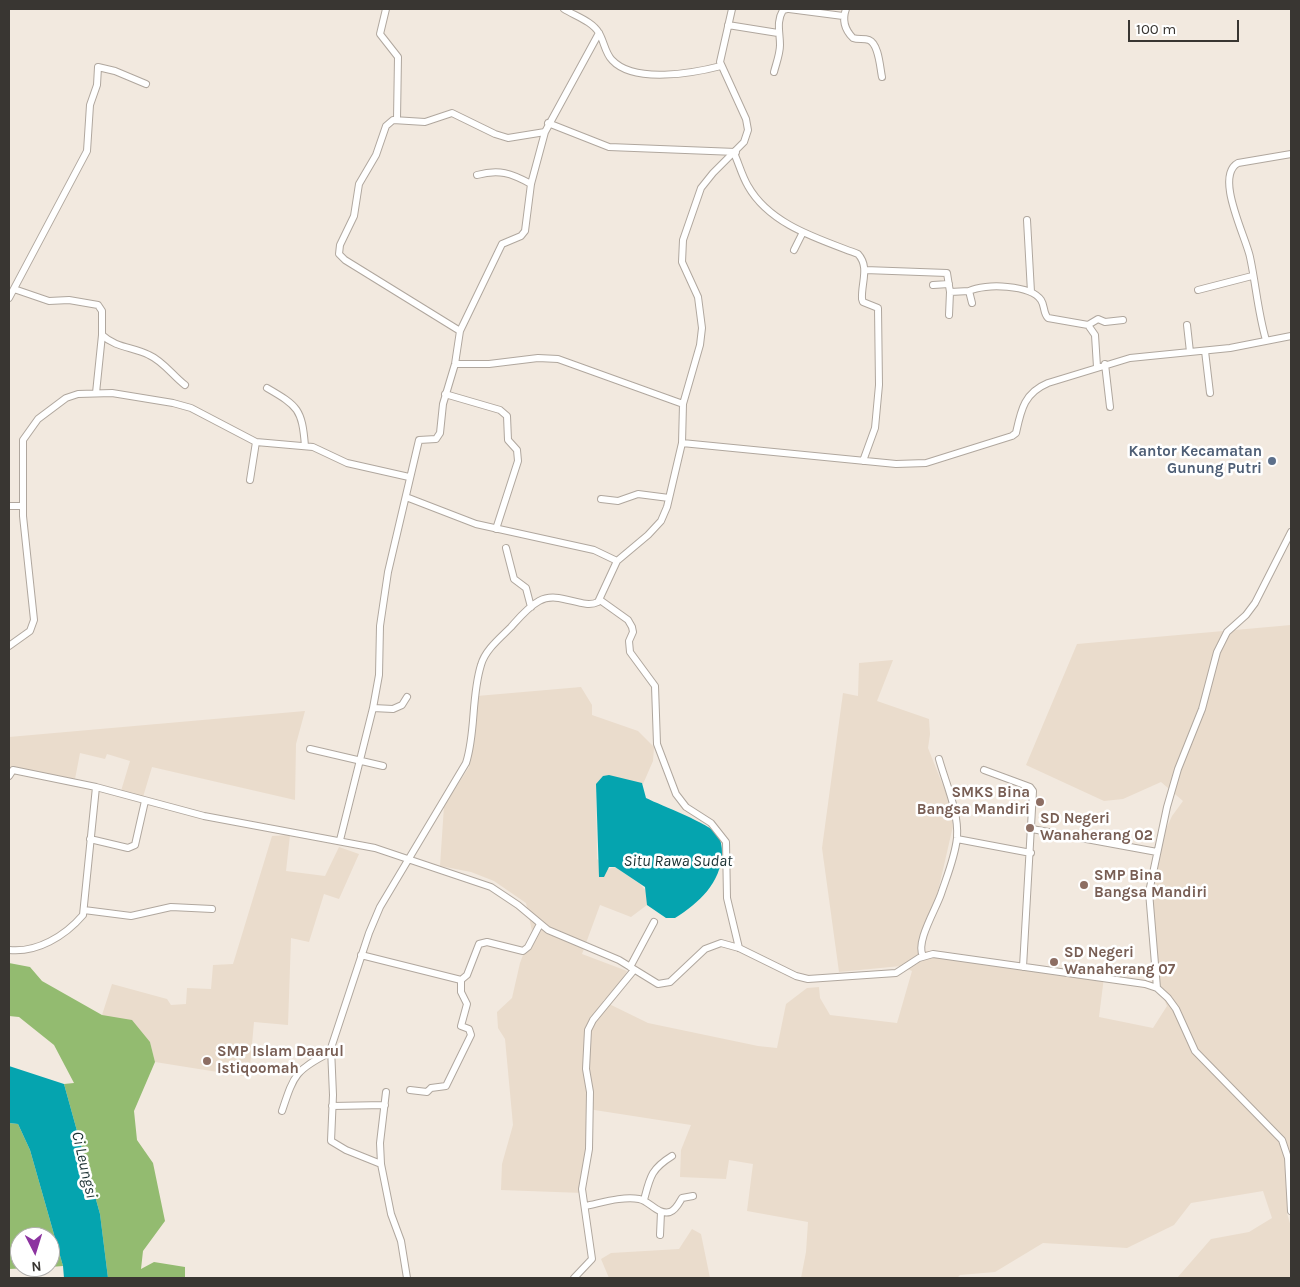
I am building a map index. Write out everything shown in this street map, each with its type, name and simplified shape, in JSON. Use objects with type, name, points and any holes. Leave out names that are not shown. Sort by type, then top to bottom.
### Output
[{"type":"street","points":[[386,9],[380,34],[398,57],[397,119]]},
{"type":"street","points":[[564,9],[594,26],[613,61],[632,70],[655,75],[677,74],[721,66]]},
{"type":"street","points":[[381,1164],[340,1147],[331,1141],[331,1052],[374,919],[466,763],[471,741],[479,672],[483,661],[494,644],[540,600],[554,598],[590,605],[600,600],[617,561],[654,529],[665,513],[682,443],[683,404],[700,345],[702,328],[698,297],[682,262],[683,240],[701,188],[744,142],[747,126],[741,108],[721,66],[720,57],[732,9]]},
{"type":"street","points":[[774,72],[779,48],[778,33],[781,13],[783,10],[788,9],[844,12],[849,34],[857,40],[870,40],[875,47],[882,77]]},
{"type":"street","points":[[728,25],[778,33]]},
{"type":"street","points":[[340,840],[373,708],[379,675],[382,607],[388,572],[419,440],[436,439],[439,435],[445,394],[455,364],[460,331],[502,244],[521,236],[525,231],[531,184],[548,123],[599,33]]},
{"type":"street","points":[[9,298],[88,151],[90,105],[97,85],[98,67],[114,71],[146,84]]},
{"type":"street","points":[[460,331],[393,291],[345,260],[339,254],[340,245],[354,216],[359,184],[376,155],[386,126],[397,119],[425,122],[452,113],[495,134],[508,138],[545,132]]},
{"type":"street","points":[[548,123],[609,147],[735,153]]},
{"type":"street","points":[[735,153],[749,187],[761,202],[782,220],[802,232],[858,254],[865,270],[862,299],[863,302],[878,308],[879,346],[875,428],[864,461]]},
{"type":"street","points":[[1266,340],[1250,258],[1231,202],[1230,171],[1238,163],[1291,154]]},
{"type":"street","points":[[477,175],[490,171],[504,172],[531,184]]},
{"type":"street","points":[[1027,220],[1031,292]]},
{"type":"street","points":[[794,250],[802,232]]},
{"type":"street","points":[[865,270],[947,273],[950,292],[949,315]]},
{"type":"street","points":[[1198,290],[1252,276]]},
{"type":"street","points":[[933,285],[949,284]]},
{"type":"street","points":[[950,292],[969,291],[983,286],[995,285],[1031,292],[1040,299],[1048,318],[1088,325],[1098,319],[1106,322],[1123,320]]},
{"type":"street","points":[[14,289],[55,302],[69,300],[98,305],[102,311],[102,335],[96,393]]},
{"type":"street","points":[[969,291],[972,302]]},
{"type":"street","points":[[1088,325],[1095,335],[1097,367]]},
{"type":"street","points":[[1187,325],[1190,352]]},
{"type":"street","points":[[102,335],[113,344],[150,355],[185,385]]},
{"type":"street","points":[[682,443],[896,464],[926,463],[1012,436],[1016,433],[1021,408],[1030,393],[1048,383],[1105,364],[1130,358],[1205,351],[1291,336]]},
{"type":"street","points":[[1205,351],[1210,393]]},
{"type":"street","points":[[455,364],[489,364],[538,358],[558,359],[683,404]]},
{"type":"street","points":[[1105,364],[1110,407]]},
{"type":"street","points":[[267,388],[293,403],[297,408],[303,421],[305,446]]},
{"type":"street","points":[[9,646],[30,631],[34,620],[23,506],[22,447],[25,434],[38,419],[57,403],[78,394],[129,394],[191,408],[256,442],[305,446],[327,452],[347,463],[409,477]]},
{"type":"street","points":[[445,394],[500,410],[507,416],[508,440],[517,450],[518,461],[496,529]]},
{"type":"street","points":[[250,480],[256,442]]},
{"type":"street","points":[[601,499],[618,501],[638,494],[669,498]]},
{"type":"street","points":[[406,497],[476,524],[594,550],[617,561]]},
{"type":"street","points":[[9,506],[23,506]]},
{"type":"street","points":[[1157,988],[1149,892],[1178,769],[1202,709],[1217,652],[1227,632],[1246,616],[1255,603],[1291,532]]},
{"type":"street","points":[[506,548],[514,579],[526,588],[531,607]]},
{"type":"street","points":[[600,600],[632,624],[633,632],[629,641],[630,652],[655,686],[657,744],[676,794],[686,807],[711,823],[726,842],[727,898],[739,948]]},
{"type":"street","points":[[373,708],[386,709],[399,706],[407,697]]},
{"type":"street","points":[[310,749],[383,766]]},
{"type":"street","points":[[924,956],[921,949],[922,941],[940,898],[957,839],[956,817],[939,759]]},
{"type":"street","points":[[984,770],[1032,788],[1031,853],[1023,967]]},
{"type":"street","points":[[10,772],[96,787],[204,816],[375,848],[408,861],[491,887],[556,934],[611,956],[652,982],[664,984],[676,978],[705,949],[711,946],[727,944],[796,976],[808,979],[896,973],[924,956],[933,954],[1145,984],[1157,988],[1176,1009],[1189,1039],[1200,1057],[1282,1140],[1288,1158],[1291,1211]]},
{"type":"street","points":[[9,950],[26,950],[43,945],[79,920],[84,910],[96,787]]},
{"type":"street","points":[[90,839],[128,848],[135,845],[145,801]]},
{"type":"street","points":[[1032,829],[1157,852]]},
{"type":"street","points":[[957,839],[1031,853]]},
{"type":"street","points":[[84,910],[132,916],[171,907],[212,910]]},
{"type":"street","points":[[574,1278],[592,1259],[583,1177],[589,1149],[590,1092],[586,1069],[589,1025],[632,968],[654,922]]},
{"type":"street","points":[[410,1090],[427,1092],[431,1088],[446,1086],[464,1052],[471,1034],[469,1029],[461,1026],[467,1004],[460,992],[461,980],[467,975],[478,947],[482,942],[523,951],[528,947],[540,924]]},
{"type":"street","points":[[361,955],[461,980]]},
{"type":"street","points":[[282,1111],[294,1076],[300,1070],[331,1052]]},
{"type":"street","points":[[386,1092],[381,1164],[390,1214],[402,1240],[407,1278]]},
{"type":"street","points":[[332,1106],[385,1105]]},
{"type":"street","points":[[644,1200],[649,1180],[655,1167],[672,1156]]},
{"type":"street","points":[[585,1206],[626,1199],[644,1200],[661,1212],[672,1211],[682,1198],[693,1196]]},
{"type":"street","points":[[660,1235],[661,1212]]},
{"type":"shaded area","points":[[1291,625],[1291,1213],[1287,1213],[1291,1227],[1291,1278],[1177,1278],[1211,1239],[1249,1232],[1272,1218],[1263,1191],[1191,1203],[1174,1225],[1127,1248],[1043,1243],[995,1272],[960,1275],[957,1278],[801,1278],[806,1252],[808,1222],[747,1211],[753,1164],[729,1160],[726,1179],[680,1177],[681,1150],[691,1125],[588,1109],[583,1193],[501,1190],[502,1164],[513,1125],[505,1039],[498,1028],[497,1012],[512,998],[520,963],[532,931],[526,903],[494,881],[471,872],[440,866],[444,806],[469,767],[477,696],[581,687],[592,705],[592,715],[638,731],[654,747],[653,761],[643,784],[596,784],[597,859],[608,869],[615,867],[640,884],[647,892],[647,905],[631,917],[600,905],[582,954],[627,971],[618,988],[603,1001],[648,1023],[758,1046],[777,1048],[786,1004],[807,988],[819,987],[820,998],[830,1015],[897,1023],[912,971],[901,966],[839,972],[822,848],[843,693],[858,696],[859,663],[893,660],[877,701],[929,719],[930,734],[928,748],[946,793],[953,826],[936,900],[920,950],[1104,977],[1099,1017],[1153,1028],[1167,1006],[1158,986],[1149,899],[1161,840],[1172,816],[1183,801],[1161,782],[1123,799],[1104,801],[1026,765],[1077,644]]},
{"type":"shaded area","points":[[305,711],[296,744],[295,800],[152,767],[143,797],[121,791],[130,761],[107,754],[105,759],[80,753],[75,779],[9,767],[9,737]]},
{"type":"shaded area","points":[[290,835],[286,871],[325,876],[339,847],[359,854],[339,899],[324,894],[309,942],[291,938],[288,1025],[254,1022],[249,1077],[155,1062],[150,1042],[102,1015],[112,984],[167,999],[171,1005],[186,1004],[187,988],[211,989],[213,965],[233,964],[272,836]]},
{"type":"shaded area","points":[[692,1229],[701,1234],[710,1278],[609,1278],[601,1259],[611,1253],[679,1249]]},
{"type":"green space","points":[[9,963],[30,967],[42,981],[102,1015],[132,1020],[150,1042],[155,1062],[134,1111],[137,1140],[153,1163],[165,1221],[143,1251],[141,1269],[154,1262],[185,1267],[185,1278],[108,1278],[100,1214],[64,1084],[74,1083],[54,1045],[19,1017],[9,1016]]},
{"type":"green space","points":[[9,1123],[18,1124],[30,1150],[52,1227],[10,1227],[9,1269]]},
{"type":"green space","points":[[60,1255],[63,1266],[60,1266]]},
{"type":"water","name":"Situ Rawa Sudat","points":[[609,775],[642,783],[646,798],[705,825],[719,837],[722,851],[718,874],[700,899],[675,918],[666,918],[647,905],[645,887],[615,867],[609,867],[604,877],[599,877],[596,784],[603,776]]},
{"type":"water","name":"Ci Leungsi","points":[[9,1066],[64,1084],[100,1214],[108,1278],[64,1278],[60,1255],[60,1227],[52,1227],[30,1150],[18,1124],[9,1123]]},
{"type":"place","name":"Kantor Kecamatan Gunung Putri","points":[[1272,461]]},
{"type":"place","name":"SMKS Bina Bangsa Mandiri","points":[[1040,802]]},
{"type":"place","name":"SD Negeri Wanaherang 02","points":[[1030,828]]},
{"type":"place","name":"SMP Bina Bangsa Mandiri","points":[[1084,885]]},
{"type":"place","name":"SD Negeri Wanaherang 07","points":[[1054,962]]},
{"type":"place","name":"SMP Islam Daarul Istiqoomah","points":[[207,1061]]}]
